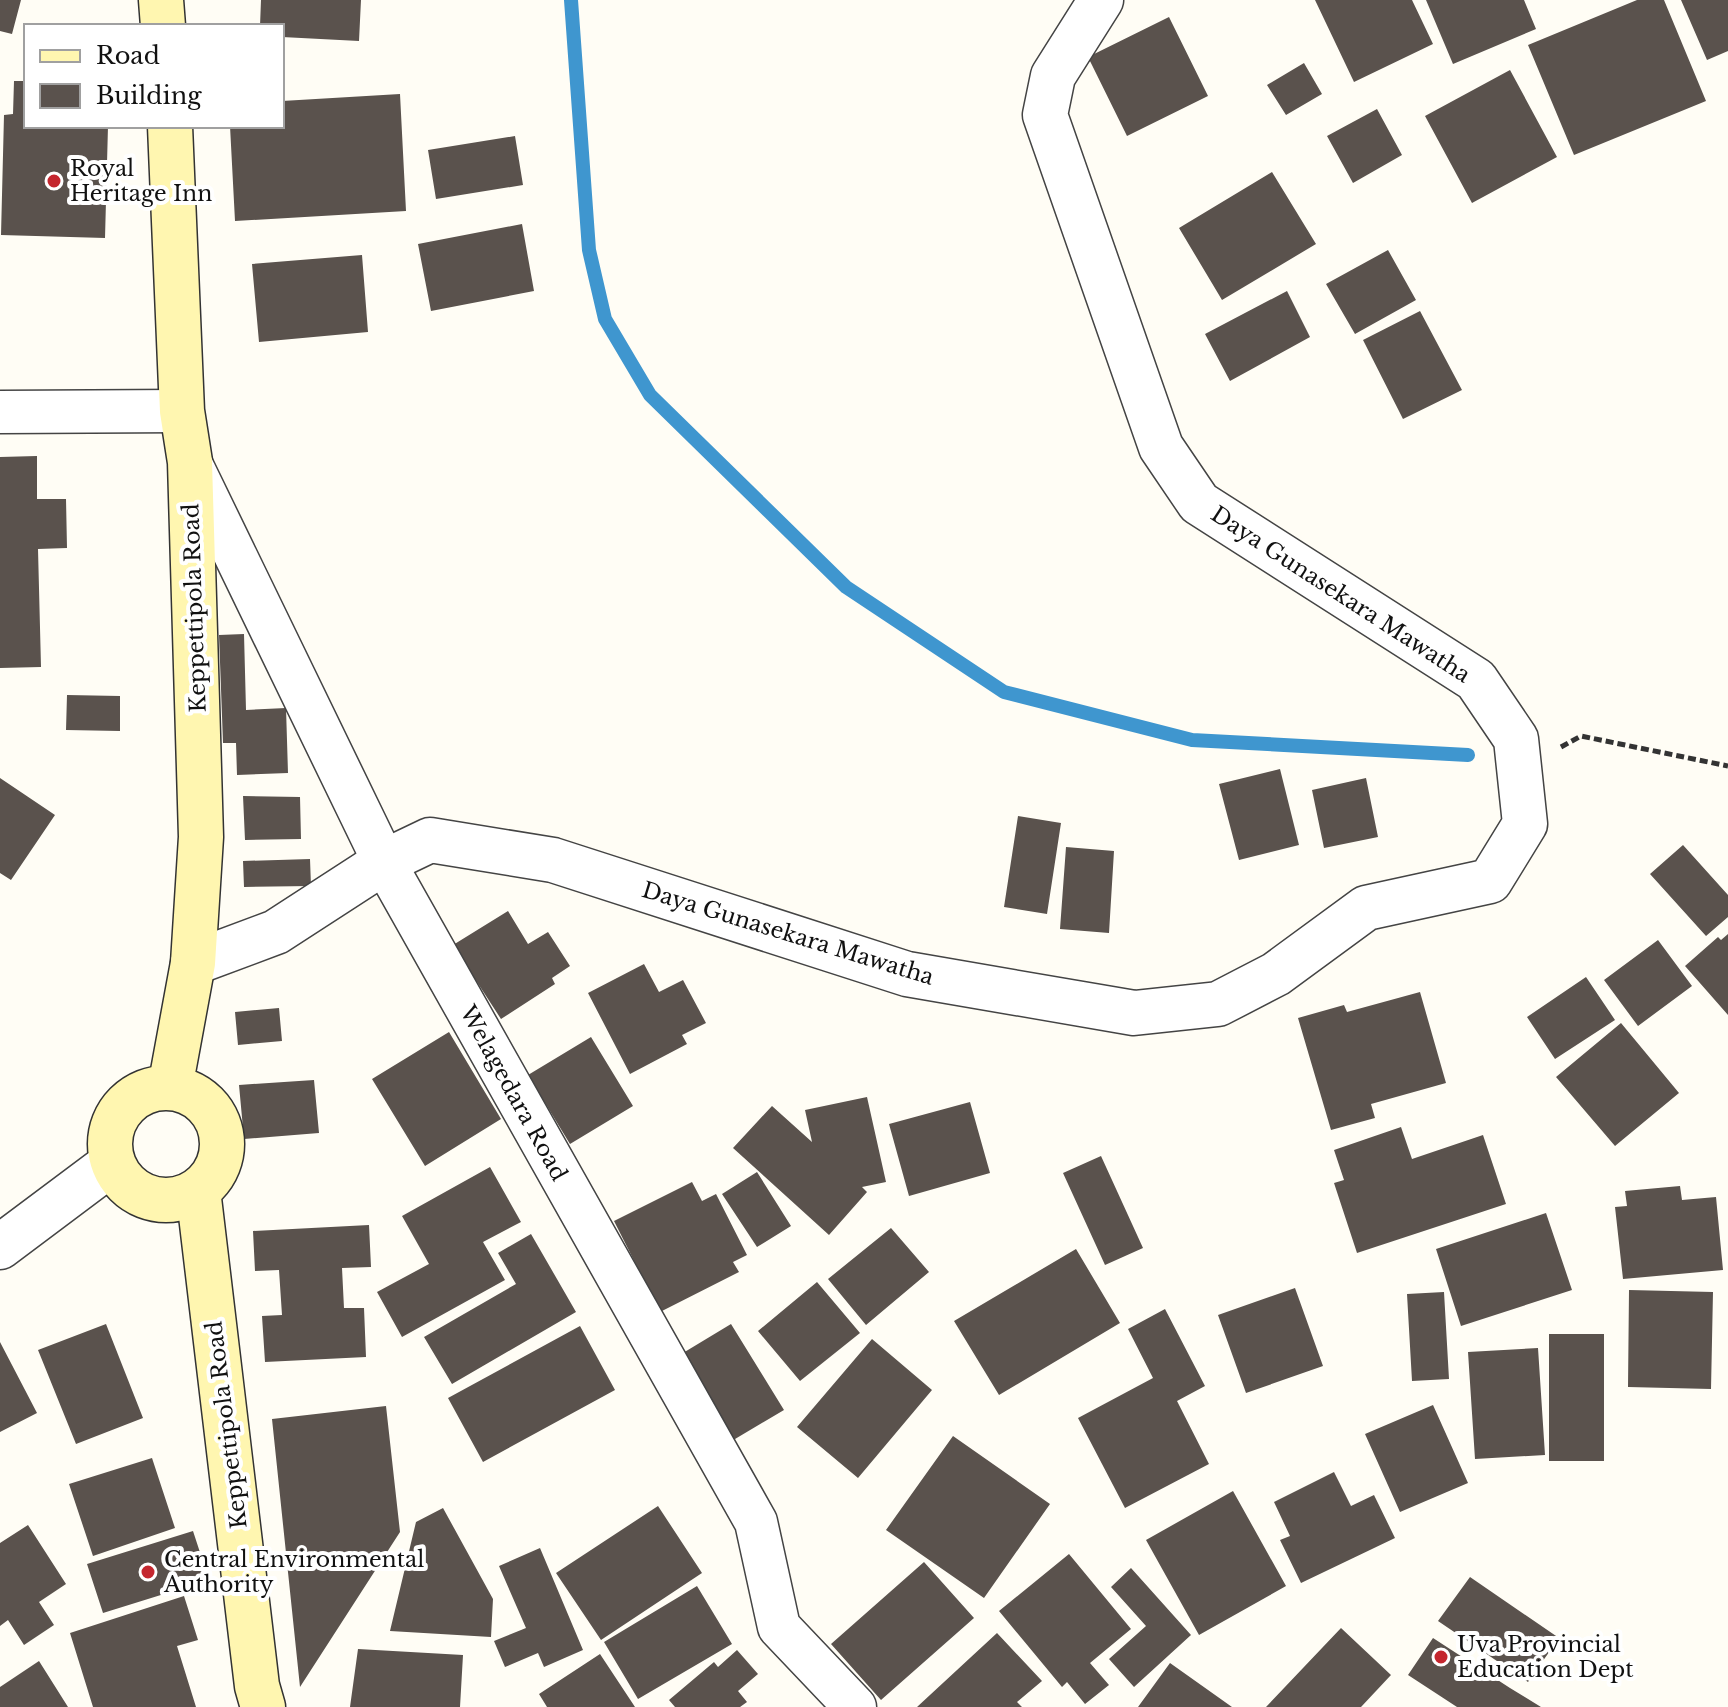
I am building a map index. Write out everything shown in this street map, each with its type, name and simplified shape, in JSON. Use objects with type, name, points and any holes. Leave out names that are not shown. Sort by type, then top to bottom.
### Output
[{"type":"main road","points":[[161,0],[163,24]]},
{"type":"main road","name":"Keppettipola Road","points":[[170,128],[182,411],[190,462],[201,837],[193,963],[170,1088]]},
{"type":"main road","points":[[170,1088],[189,1092],[205,1104],[217,1120],[223,1138],[221,1158],[213,1177],[198,1190],[179,1199],[159,1200],[139,1194],[122,1180],[112,1163],[109,1145],[112,1126],[121,1110],[143,1093],[170,1088]]},
{"type":"main road","name":"Keppettipola Road","points":[[198,1190],[257,1686],[263,1707]]},
{"type":"street","name":"Daya Gunasekara Mawatha","points":[[193,963],[276,932],[384,862],[430,840],[553,860],[907,974],[1134,1013],[1218,1004],[1276,974],[1366,908],[1490,881],[1525,824],[1516,739],[1476,680],[1199,503],[1161,447],[1045,115],[1053,76],[1101,0]]},
{"type":"street","points":[[0,412],[182,411]]},
{"type":"street","name":"Welagedara Road","points":[[190,462],[384,862],[756,1522],[779,1627],[855,1707]]},
{"type":"street","points":[[0,1247],[112,1163]]},
{"type":"path","points":[[1519,772],[1581,736],[1728,766]]},
{"type":"building","points":[[0,0],[21,0],[12,34],[0,31]]},
{"type":"building","points":[[261,0],[361,0],[359,41],[284,37],[284,24],[260,24]]},
{"type":"building","points":[[1315,0],[1412,0],[1433,44],[1354,82]]},
{"type":"building","points":[[1426,0],[1524,0],[1536,29],[1453,64]]},
{"type":"building","points":[[1637,0],[1664,0],[1706,101],[1574,155],[1528,45]]},
{"type":"building","points":[[1681,0],[1728,0],[1728,51],[1707,60]]},
{"type":"building","points":[[1169,17],[1208,96],[1127,136],[1088,57]]},
{"type":"building","points":[[1304,63],[1322,94],[1286,115],[1267,85]]},
{"type":"building","points":[[1510,70],[1557,157],[1472,203],[1425,116]]},
{"type":"building","name":"Royal Heritage Inn","points":[[14,81],[24,81],[24,128],[108,128],[105,238],[1,235],[4,115],[13,114]]},
{"type":"building","points":[[400,94],[406,211],[235,221],[230,128],[284,128],[284,101]]},
{"type":"building","points":[[1377,109],[1402,155],[1353,183],[1327,136]]},
{"type":"building","points":[[515,136],[523,185],[436,199],[428,150]]},
{"type":"building","points":[[1272,172],[1316,244],[1222,300],[1179,228]]},
{"type":"building","points":[[522,224],[534,291],[431,311],[418,244]]},
{"type":"building","points":[[1388,250],[1416,300],[1355,334],[1326,284]]},
{"type":"building","points":[[362,255],[368,332],[259,342],[252,264]]},
{"type":"building","points":[[1287,291],[1310,337],[1230,381],[1205,334]]},
{"type":"building","points":[[1420,311],[1462,390],[1403,419],[1363,340]]},
{"type":"building","points":[[37,456],[37,499],[66,499],[67,548],[38,549],[41,667],[0,668],[0,457]]},
{"type":"building","points":[[244,634],[246,710],[286,708],[288,773],[237,775],[236,743],[223,743],[219,635]]},
{"type":"building","points":[[67,695],[120,696],[120,731],[66,730]]},
{"type":"building","points":[[1280,769],[1299,845],[1239,860],[1219,784]]},
{"type":"building","points":[[0,778],[55,815],[11,880],[0,873]]},
{"type":"building","points":[[1366,778],[1378,837],[1324,848],[1312,790]]},
{"type":"building","points":[[243,796],[300,797],[301,839],[245,840]]},
{"type":"building","points":[[1018,816],[1061,823],[1047,914],[1004,907]]},
{"type":"building","points":[[1683,845],[1728,895],[1728,917],[1706,936],[1650,874]]},
{"type":"building","points":[[1066,847],[1114,851],[1109,933],[1060,929]]},
{"type":"building","points":[[310,859],[311,886],[244,887],[243,861]]},
{"type":"building","points":[[508,911],[528,944],[548,932],[570,966],[552,978],[555,984],[501,1019],[453,945]]},
{"type":"building","points":[[1728,934],[1728,1015],[1685,966],[1718,937],[1721,940]]},
{"type":"building","points":[[1658,940],[1692,986],[1638,1026],[1604,980]]},
{"type":"building","points":[[644,964],[659,992],[683,980],[706,1023],[682,1035],[687,1044],[630,1074],[588,993]]},
{"type":"building","points":[[1586,977],[1615,1020],[1555,1059],[1527,1017]]},
{"type":"building","points":[[1420,992],[1446,1083],[1371,1104],[1375,1118],[1331,1130],[1298,1018],[1344,1005],[1347,1012]]},
{"type":"building","points":[[279,1008],[282,1041],[238,1045],[235,1012]]},
{"type":"building","points":[[1621,1023],[1679,1093],[1615,1146],[1556,1077]]},
{"type":"building","points":[[449,1032],[501,1119],[425,1166],[372,1079]]},
{"type":"building","points":[[591,1037],[633,1106],[570,1144],[528,1075]]},
{"type":"building","points":[[314,1080],[319,1133],[244,1139],[239,1085]]},
{"type":"building","points":[[867,1097],[886,1182],[862,1187],[867,1192],[829,1235],[733,1148],[772,1106],[812,1142],[805,1110]]},
{"type":"building","points":[[970,1102],[990,1173],[909,1196],[889,1124]]},
{"type":"building","points":[[1401,1127],[1412,1159],[1483,1135],[1506,1204],[1357,1253],[1334,1183],[1344,1180],[1334,1150]]},
{"type":"building","points":[[1101,1156],[1143,1248],[1105,1265],[1063,1173]]},
{"type":"building","points":[[490,1167],[521,1222],[483,1242],[505,1280],[402,1337],[377,1292],[429,1264],[402,1216]]},
{"type":"building","points":[[757,1172],[791,1226],[757,1247],[722,1194]]},
{"type":"building","points":[[692,1182],[702,1201],[716,1194],[747,1255],[733,1262],[739,1272],[660,1312],[614,1221]]},
{"type":"building","points":[[1680,1186],[1682,1200],[1716,1197],[1723,1270],[1623,1279],[1615,1207],[1627,1206],[1625,1191]]},
{"type":"building","points":[[1546,1213],[1572,1290],[1461,1326],[1436,1249]]},
{"type":"building","points":[[369,1225],[371,1267],[342,1268],[344,1308],[364,1308],[366,1357],[265,1362],[262,1316],[282,1315],[279,1270],[255,1271],[253,1231]]},
{"type":"building","points":[[891,1228],[929,1272],[866,1325],[828,1279]]},
{"type":"building","points":[[531,1234],[576,1312],[452,1384],[424,1337],[516,1284],[498,1253]]},
{"type":"building","points":[[1076,1249],[1120,1323],[999,1395],[954,1321]]},
{"type":"building","points":[[817,1282],[860,1333],[800,1381],[758,1331]]},
{"type":"building","points":[[1295,1288],[1323,1366],[1246,1393],[1218,1315]]},
{"type":"building","points":[[1629,1290],[1713,1292],[1711,1389],[1628,1387]]},
{"type":"building","points":[[1444,1292],[1449,1379],[1412,1381],[1407,1294]]},
{"type":"building","points":[[1165,1309],[1205,1386],[1177,1401],[1209,1464],[1125,1508],[1078,1418],[1153,1378],[1128,1329]]},
{"type":"building","points":[[106,1324],[143,1418],[76,1444],[38,1350]]},
{"type":"building","points":[[731,1324],[784,1410],[730,1442],[678,1356]]},
{"type":"building","points":[[580,1326],[615,1390],[483,1462],[448,1398]]},
{"type":"building","points":[[1549,1334],[1604,1334],[1604,1461],[1549,1461]]},
{"type":"building","points":[[872,1339],[932,1390],[858,1478],[797,1427]]},
{"type":"building","points":[[0,1342],[37,1413],[0,1432]]},
{"type":"building","points":[[1538,1348],[1545,1455],[1475,1459],[1468,1352]]},
{"type":"building","points":[[1433,1405],[1468,1483],[1400,1512],[1365,1434]]},
{"type":"building","points":[[386,1406],[400,1532],[300,1687],[272,1419]]},
{"type":"building","points":[[953,1436],[1050,1504],[984,1598],[886,1530]]},
{"type":"building","points":[[152,1458],[175,1528],[93,1556],[69,1484]]},
{"type":"building","points":[[1334,1472],[1351,1506],[1374,1495],[1395,1538],[1301,1583],[1280,1540],[1290,1536],[1274,1502]]},
{"type":"building","points":[[1233,1491],[1286,1586],[1199,1635],[1146,1540]]},
{"type":"building","points":[[658,1506],[702,1573],[601,1640],[556,1573]]},
{"type":"building","points":[[443,1508],[493,1599],[491,1637],[390,1631],[416,1522]]},
{"type":"building","points":[[28,1525],[66,1584],[39,1602],[54,1625],[24,1645],[8,1620],[0,1626],[0,1543]]},
{"type":"building","name":"Central Environmental Authority","points":[[193,1531],[209,1580],[103,1613],[87,1564]]},
{"type":"building","points":[[540,1548],[583,1650],[544,1667],[538,1653],[505,1667],[494,1641],[526,1628],[499,1566]]},
{"type":"building","points":[[1069,1554],[1131,1629],[1090,1663],[1109,1685],[1085,1704],[1067,1682],[1062,1687],[999,1611]]},
{"type":"building","points":[[924,1562],[974,1618],[881,1700],[831,1644]]},
{"type":"building","points":[[1131,1568],[1191,1635],[1134,1687],[1109,1659],[1146,1626],[1111,1587]]},
{"type":"building","points":[[1470,1577],[1559,1638],[1528,1682],[1438,1621]]},
{"type":"building","points":[[697,1586],[732,1644],[638,1699],[604,1642]]},
{"type":"building","points":[[184,1596],[198,1640],[177,1646],[196,1707],[93,1707],[70,1633]]},
{"type":"building","points":[[1341,1628],[1391,1675],[1361,1707],[1266,1707]]},
{"type":"building","points":[[997,1633],[1042,1681],[1017,1702],[1022,1707],[917,1707]]},
{"type":"building","name":"Uva Provincial Education Dept","points":[[1433,1638],[1541,1707],[1457,1707],[1408,1675]]},
{"type":"building","points":[[358,1649],[463,1655],[460,1707],[350,1707]]},
{"type":"building","points":[[737,1650],[758,1674],[738,1691],[747,1702],[740,1707],[675,1707],[669,1700],[714,1662],[718,1667]]},
{"type":"building","points":[[600,1654],[635,1707],[547,1707],[539,1694]]},
{"type":"building","points":[[39,1661],[68,1707],[0,1707],[0,1687]]},
{"type":"building","points":[[1170,1663],[1232,1707],[1138,1707]]},
{"type":"waterway","points":[[571,0],[589,250],[605,319],[650,395],[846,587],[1004,692],[1192,740],[1468,755]]},
{"type":"place","name":"Royal Heritage Inn","points":[[54,181]]},
{"type":"place","name":"Central Environmental Authority","points":[[148,1572]]},
{"type":"place","name":"Uva Provincial Education Dept","points":[[1441,1657]]}]
